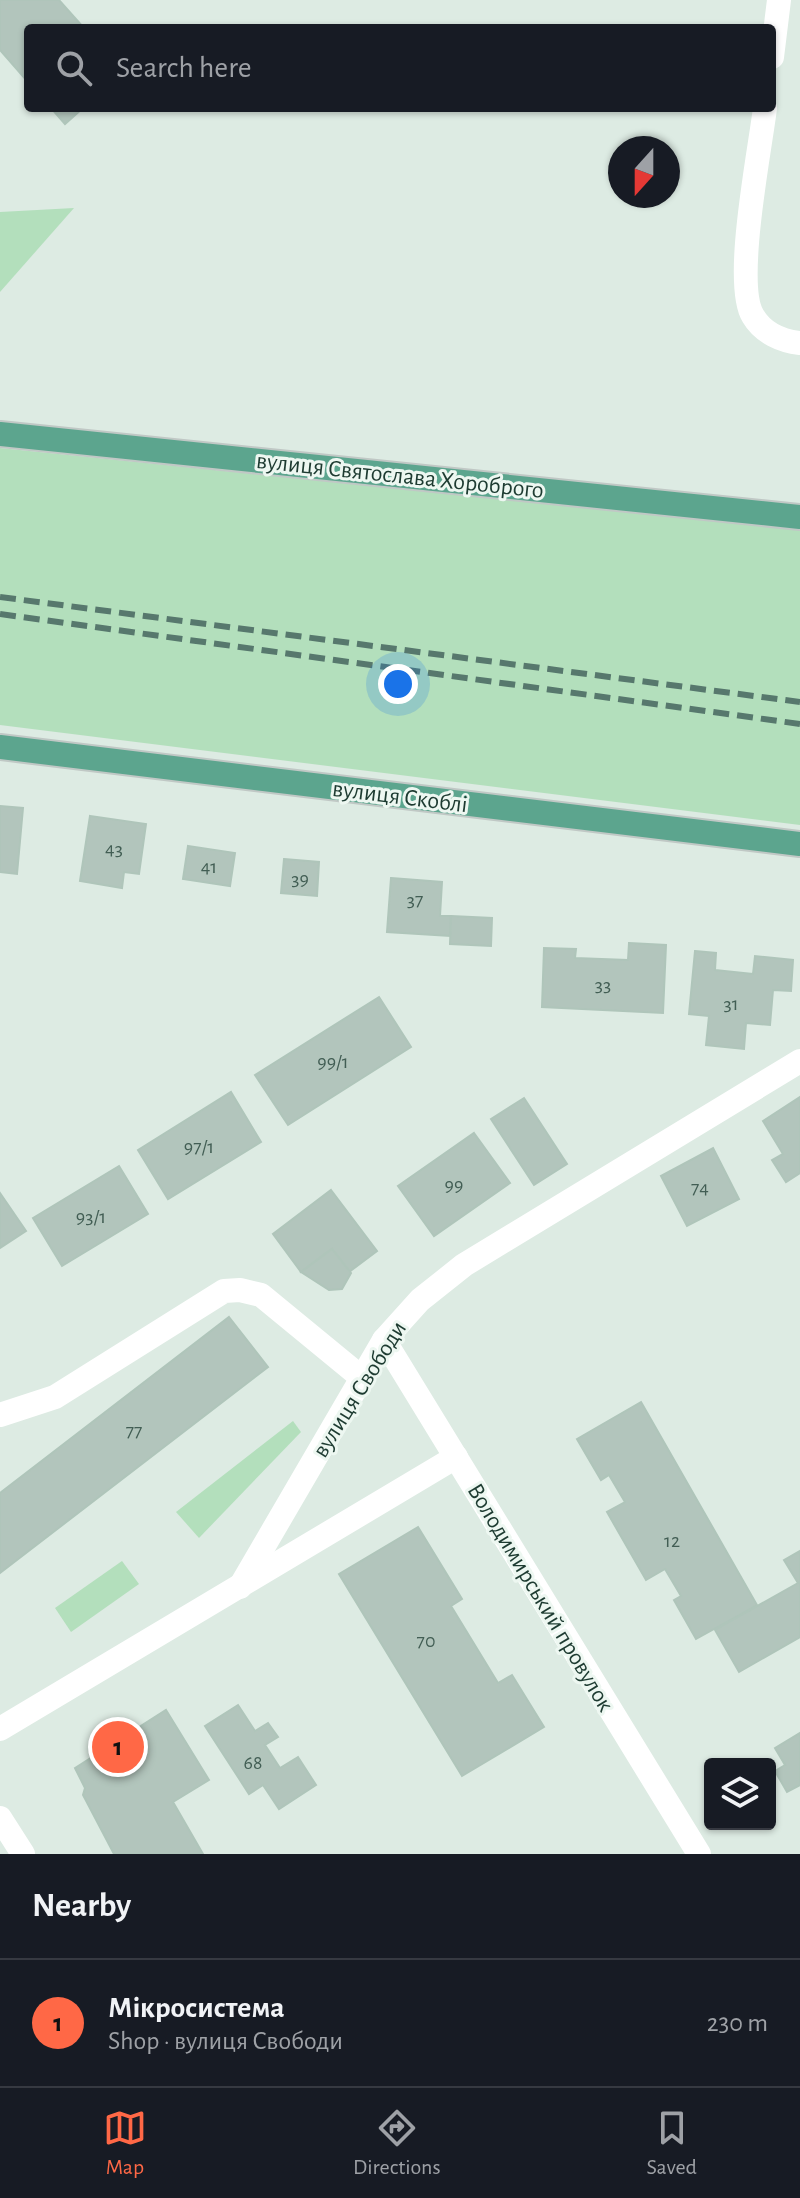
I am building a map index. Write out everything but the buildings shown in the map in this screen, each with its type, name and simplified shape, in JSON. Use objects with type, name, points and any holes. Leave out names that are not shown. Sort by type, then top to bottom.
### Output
[{"type":"main road","name":"вулиця Святослава Хороброго","points":[[0,434],[800,517]]},
{"type":"main road","name":"вулиця Скоблі","points":[[0,747],[800,844]]},
{"type":"street","points":[[776,24],[779,0]]},
{"type":"street","points":[[765,112],[746,261],[746,297],[753,316],[770,334],[800,343]]},
{"type":"street","name":"вулиця Свободи","points":[[0,1729],[240,1587],[384,1340],[420,1300],[464,1265],[800,1061]]},
{"type":"street","points":[[0,1415],[55,1397],[224,1291],[240,1290],[261,1295],[362,1378]]},
{"type":"street","name":"Володимирський провулок","points":[[384,1340],[699,1854]]},
{"type":"street","points":[[240,1587],[456,1457]]},
{"type":"street","points":[[0,1818],[23,1854]]},
{"type":"green space","points":[[74,208],[0,292],[0,212]]},
{"type":"green space","points":[[0,448],[800,530],[800,825],[0,725]]},
{"type":"green space","points":[[293,1421],[301,1432],[199,1538],[176,1512]]},
{"type":"green space","points":[[122,1561],[139,1584],[71,1632],[55,1608]]},
{"type":"railway","points":[[0,597],[800,702]]},
{"type":"railway","points":[[0,614],[800,724]]},
{"type":"place","name":"Мікросистема","points":[[118,1747]]}]
